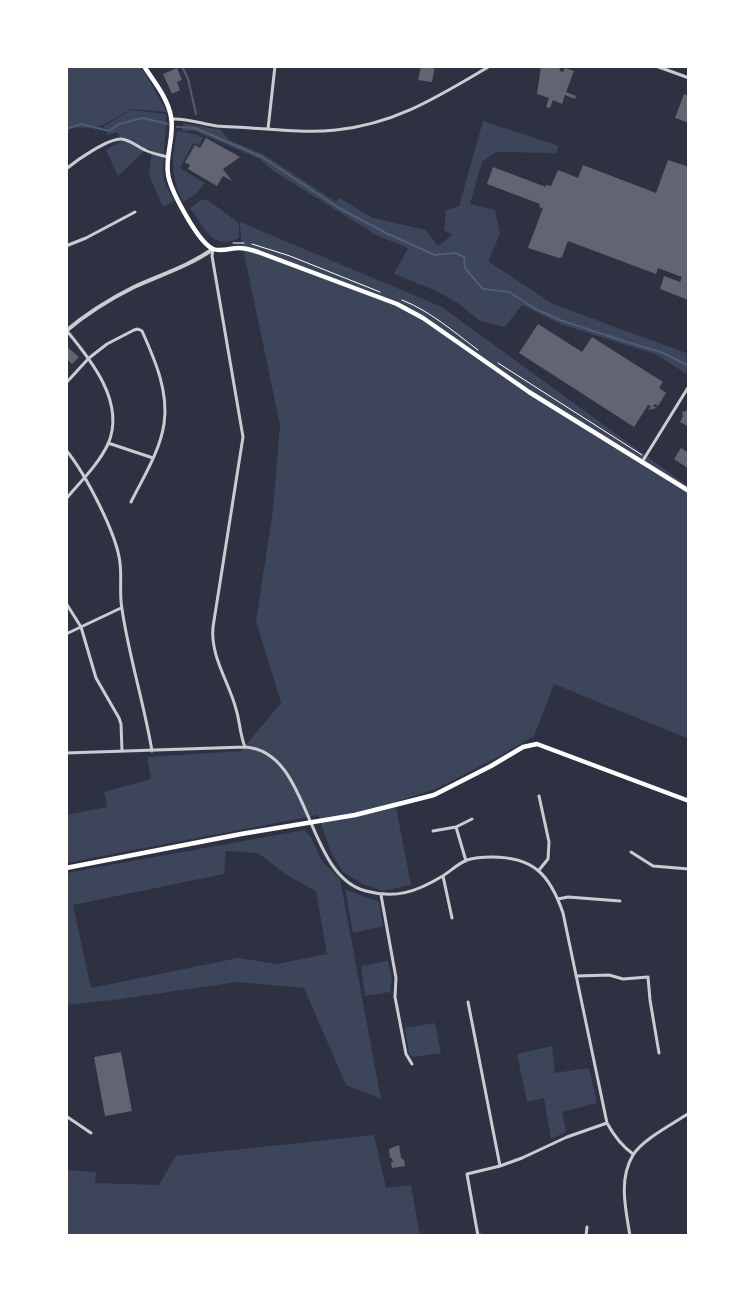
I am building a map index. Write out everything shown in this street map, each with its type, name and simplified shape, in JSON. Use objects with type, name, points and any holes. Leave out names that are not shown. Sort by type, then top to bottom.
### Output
[{"type":"main road","points":[[144,66],[166,102],[172,118],[168,174],[174,193],[207,245],[219,250],[240,248],[258,252],[408,310],[435,326],[529,392],[643,459],[689,491]]},
{"type":"main road","points":[[66,868],[355,815],[434,795],[491,766],[523,747],[536,744],[689,801]]},
{"type":"street","points":[[268,129],[275,66]]},
{"type":"street","points":[[172,118],[216,126],[327,131],[376,123],[426,103],[490,66]]},
{"type":"street","points":[[656,66],[669,68],[689,78]]},
{"type":"street","points":[[66,169],[90,152],[120,139],[155,154],[168,157]]},
{"type":"street","points":[[66,246],[86,238],[135,212]]},
{"type":"street","points":[[66,499],[84,479],[108,443],[113,420],[105,388],[89,358],[66,331],[114,297],[183,265],[213,248]]},
{"type":"street","points":[[213,248],[212,256],[243,437],[213,627],[213,641],[216,655],[236,707],[245,747]]},
{"type":"street","points":[[66,383],[89,358],[107,344],[127,333],[138,329],[142,331],[159,372],[165,411],[164,424],[153,458],[131,502]]},
{"type":"street","points":[[643,459],[689,386]]},
{"type":"street","points":[[108,443],[153,458]]},
{"type":"street","points":[[66,450],[109,526],[116,547],[120,562],[121,608],[152,751]]},
{"type":"street","points":[[66,603],[81,627],[96,678],[119,718],[122,751]]},
{"type":"street","points":[[66,634],[121,608]]},
{"type":"street","points":[[66,753],[245,747],[266,753],[279,764],[295,789],[326,855],[342,879],[359,890],[381,895],[406,893],[443,876],[449,870],[466,861],[481,856],[505,856],[527,863],[539,870],[548,880],[558,899],[566,926],[607,1123],[613,1134],[633,1154]]},
{"type":"street","points":[[539,796],[549,842],[548,859],[539,870]]},
{"type":"street","points":[[433,831],[456,827],[472,819]]},
{"type":"street","points":[[456,827],[466,861]]},
{"type":"street","points":[[631,852],[653,866],[689,869]]},
{"type":"street","points":[[443,876],[452,918]]},
{"type":"street","points":[[381,895],[396,978],[395,997],[406,1054],[412,1064]]},
{"type":"street","points":[[558,899],[568,897],[620,900]]},
{"type":"street","points":[[576,976],[609,975],[623,979],[648,978],[659,1053]]},
{"type":"street","points":[[468,1002],[500,1166]]},
{"type":"street","points":[[630,1236],[624,1185],[633,1154],[644,1144],[689,1113]]},
{"type":"street","points":[[66,1116],[91,1133]]},
{"type":"street","points":[[488,1236],[478,1235],[467,1174],[500,1166],[522,1158],[566,1137],[607,1123]]},
{"type":"street","points":[[586,1228],[586,1236]]},
{"type":"path","points":[[229,244],[242,242],[256,245],[290,256],[380,291]]},
{"type":"path","points":[[397,298],[416,306],[480,351]]},
{"type":"path","points":[[494,361],[643,459]]},
{"type":"shaded area","points":[[66,66],[140,66],[167,112],[131,109],[103,125],[90,128],[66,127]]},
{"type":"shaded area","points":[[131,110],[166,114],[164,179],[174,201],[163,207],[149,175],[152,150],[147,148],[118,176],[106,150],[122,141],[117,132],[108,135],[104,126]]},
{"type":"shaded area","points":[[483,121],[559,146],[556,153],[496,152],[482,162],[470,204],[495,210],[500,234],[488,261],[553,304],[689,354],[688,375],[657,355],[560,324],[522,305],[505,327],[480,321],[458,303],[436,291],[394,274],[408,248],[376,235],[272,170],[260,159],[195,131],[182,131],[183,123],[221,130],[229,140],[263,154],[336,202],[339,198],[373,218],[426,230],[438,246],[452,235],[444,230],[446,210],[459,206]]},
{"type":"shaded area","points":[[177,131],[195,134],[203,138],[199,145],[193,143],[180,168],[205,183],[197,193],[183,202],[176,183],[173,167]]},
{"type":"shaded area","points":[[202,199],[209,201],[239,223],[239,238],[222,242],[215,239],[205,230],[190,208]]},
{"type":"shaded area","points":[[240,222],[442,307],[689,487],[689,739],[554,684],[534,736],[436,789],[395,802],[411,885],[382,891],[363,884],[343,872],[332,855],[318,815],[66,863],[66,815],[107,807],[104,792],[151,779],[147,757],[241,751],[281,703],[256,621],[273,510],[280,425],[241,239]]},
{"type":"shaded area","points":[[304,830],[311,837],[322,861],[340,879],[381,1099],[346,1085],[304,988],[237,982],[66,1005],[66,873]],"holes":[[[226,851],[258,853],[288,876],[316,891],[327,954],[277,964],[238,958],[91,988],[73,905],[224,874]]]},
{"type":"shaded area","points":[[345,889],[379,902],[383,926],[353,933]]},
{"type":"shaded area","points":[[388,961],[392,978],[390,992],[365,996],[361,966]]},
{"type":"shaded area","points":[[435,1023],[441,1053],[413,1057],[409,1054],[405,1028]]},
{"type":"shaded area","points":[[552,1046],[555,1073],[589,1068],[597,1103],[562,1112],[566,1132],[551,1139],[544,1098],[527,1102],[517,1054]]},
{"type":"shaded area","points":[[374,1135],[386,1188],[411,1185],[420,1236],[66,1236],[66,1170],[96,1172],[95,1183],[159,1185],[176,1156]]},
{"type":"building","points":[[421,66],[435,66],[432,82],[418,80]]},
{"type":"building","points":[[541,66],[559,66],[560,71],[563,72],[565,68],[574,71],[566,92],[576,96],[575,99],[565,95],[562,104],[553,100],[550,108],[546,107],[549,98],[537,94]]},
{"type":"building","points":[[177,68],[182,80],[177,82],[180,90],[172,94],[163,74]]},
{"type":"building","points":[[684,94],[689,96],[689,123],[675,118]]},
{"type":"building","points":[[206,138],[240,157],[223,169],[232,181],[223,176],[217,186],[188,169],[190,165],[185,162],[195,145],[200,148]]},
{"type":"building","points":[[668,160],[689,167],[688,300],[660,289],[664,276],[680,282],[682,277],[658,268],[656,274],[568,241],[562,257],[559,258],[528,248],[543,208],[539,207],[540,204],[487,184],[493,167],[546,187],[546,185],[551,186],[558,170],[578,178],[583,165],[656,193]]},
{"type":"building","points":[[538,324],[582,352],[592,337],[663,382],[659,388],[666,393],[658,406],[655,404],[653,406],[657,408],[648,410],[651,406],[648,405],[634,427],[519,353]]},
{"type":"building","points":[[66,346],[79,357],[72,364],[66,358]]},
{"type":"building","points":[[689,407],[689,423],[687,426],[680,422],[683,416],[682,412],[686,411]]},
{"type":"building","points":[[681,448],[689,453],[689,469],[674,459]]},
{"type":"building","points":[[121,1052],[132,1111],[105,1116],[94,1057]]},
{"type":"building","points":[[399,1145],[401,1158],[404,1160],[405,1166],[392,1168],[391,1162],[393,1162],[392,1158],[390,1158],[389,1149]]},
{"type":"waterway","points":[[182,66],[188,79],[196,114]]},
{"type":"waterway","points":[[66,129],[81,124],[109,131],[119,124],[143,118],[168,124]]},
{"type":"waterway","points":[[177,127],[195,128],[262,157],[339,208],[388,234],[435,255],[455,253],[464,257],[465,268],[483,289],[509,292],[534,308],[560,320],[661,352],[689,366]]}]
